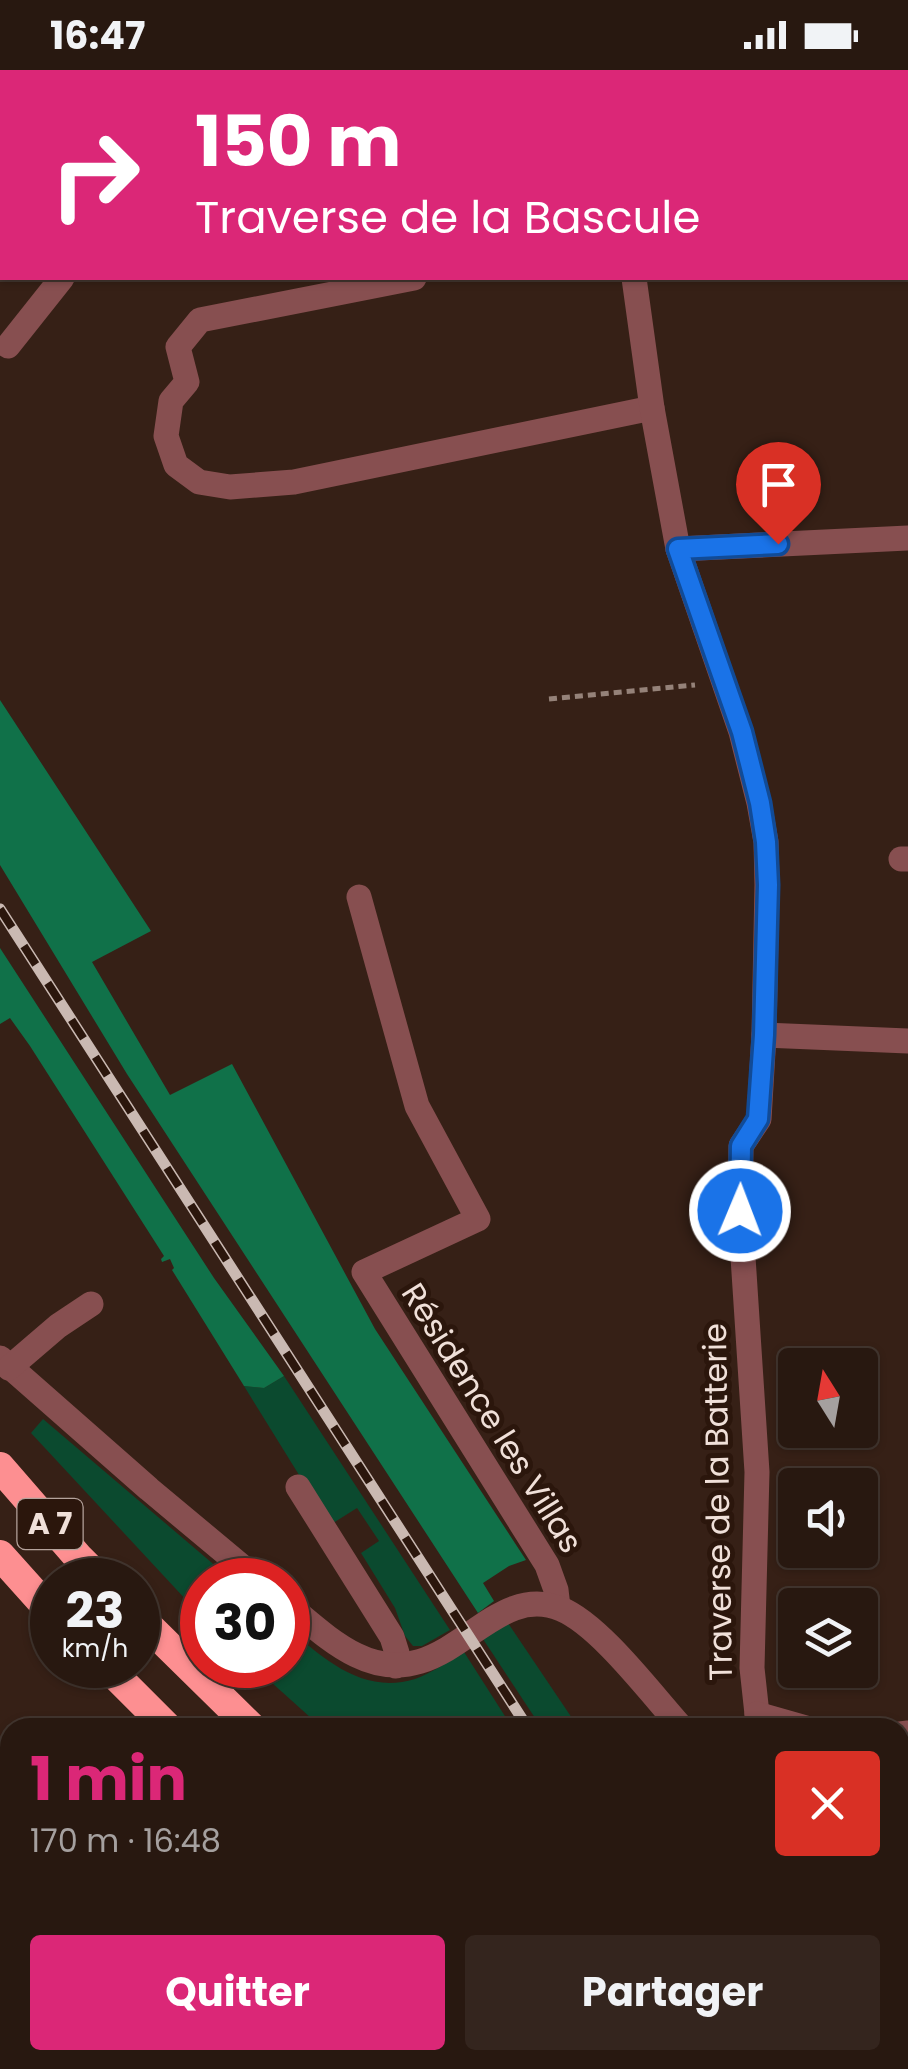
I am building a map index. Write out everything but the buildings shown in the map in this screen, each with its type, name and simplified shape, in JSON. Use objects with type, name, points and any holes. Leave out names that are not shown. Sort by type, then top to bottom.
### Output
[{"type":"highway","name":"A 7","points":[[0,1467],[79,1558]]},
{"type":"highway","name":"A 7","points":[[0,1555],[30,1588]]},
{"type":"highway","points":[[160,1638],[242,1718]]},
{"type":"highway","points":[[128,1688],[158,1718]]},
{"type":"street","points":[[8,346],[60,280]]},
{"type":"street","points":[[404,280],[200,320],[178,347],[187,382],[172,401],[166,436],[176,465],[200,482],[230,487],[294,482],[652,408]]},
{"type":"street","name":"Traverse de la Batterie","points":[[634,280],[652,408],[678,549],[742,732],[766,842],[764,1035],[758,1119],[741,1146],[740,1178],[756,1472],[752,1668],[760,1718]]},
{"type":"street","points":[[678,549],[908,538]]},
{"type":"street","name":"Résidence les Villas","points":[[359,897],[417,1106],[478,1219],[364,1272],[547,1565],[558,1607]]},
{"type":"street","points":[[764,1035],[908,1041]]},
{"type":"street","points":[[91,1304],[5,1362],[232,1558]]},
{"type":"street","points":[[298,1487],[392,1637],[396,1666]]},
{"type":"street","points":[[310,1621],[356,1655],[396,1666],[430,1659],[521,1606],[539,1603],[558,1607],[578,1617],[607,1644],[673,1718]]},
{"type":"path","points":[[549,699],[725,682]]},
{"type":"green space","points":[[0,700],[151,931],[92,962],[170,1095],[232,1064],[375,1329],[526,1560],[483,1583],[494,1601],[478,1613],[127,1074],[0,865]]},
{"type":"green space","points":[[0,948],[214,1278],[284,1376],[264,1388],[244,1386],[172,1270],[170,1259],[162,1262],[164,1256],[30,1046],[10,1018],[0,1024]]},
{"type":"green space","points":[[284,1376],[450,1630],[422,1646],[413,1646],[361,1553],[379,1541],[357,1508],[330,1525],[244,1386],[264,1388]]},
{"type":"green space","points":[[43,1419],[206,1558],[180,1558],[180,1593],[160,1572],[160,1558],[147,1558],[31,1433]]},
{"type":"green space","points":[[508,1623],[572,1718],[535,1718],[483,1639]]},
{"type":"green space","points":[[310,1646],[361,1678],[396,1683],[415,1679],[464,1652],[506,1718],[311,1718],[278,1688],[310,1688]]},
{"type":"railway","points":[[0,909],[522,1718]]},
{"type":"route","points":[[740,1211],[741,1146],[758,1119],[764,1035],[766,842],[742,732],[678,549],[778,544]]}]
